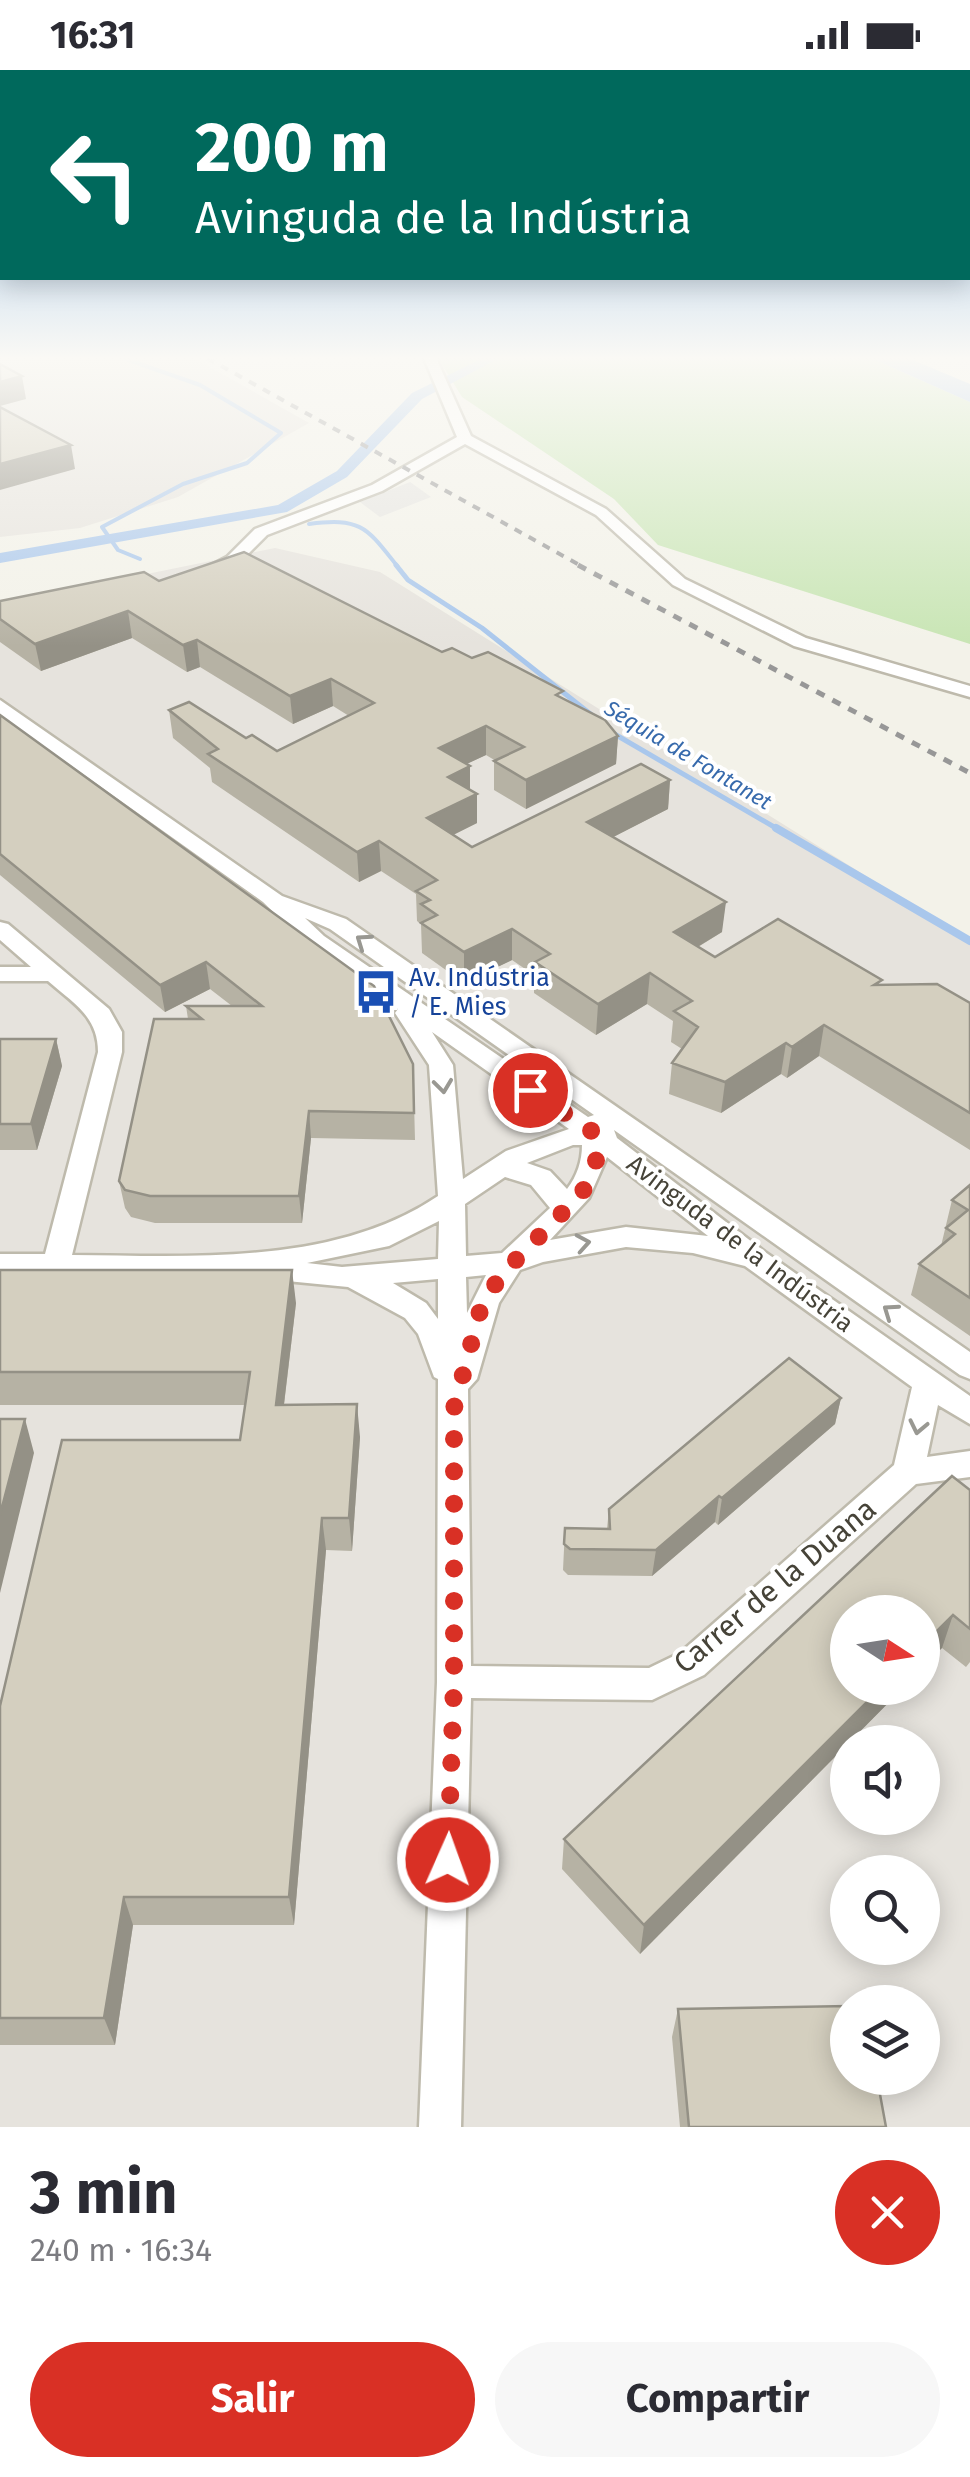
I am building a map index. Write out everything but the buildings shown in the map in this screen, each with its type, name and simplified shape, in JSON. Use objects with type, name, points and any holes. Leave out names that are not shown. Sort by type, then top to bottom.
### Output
[{"type":"street","points":[[190,579],[225,565],[261,532],[378,488],[437,454]]},
{"type":"street","points":[[493,454],[601,512],[665,574],[727,607],[824,651],[970,692]]},
{"type":"street","name":"Avinguda de la Indústria","points":[[0,706],[271,897],[316,941],[596,1134],[755,1258],[970,1412]]},
{"type":"street","name":"Avinguda de la Indústria","points":[[271,897],[338,924],[970,1367]]},
{"type":"street","points":[[0,928],[101,1014],[110,1032],[110,1052],[56,1264]]},
{"type":"street","points":[[0,974],[53,974]]},
{"type":"street","points":[[400,1000],[440,1064],[452,1201],[454,1682],[440,2127]]},
{"type":"street","points":[[454,1408],[480,1311],[510,1264],[582,1193],[596,1164],[596,1134],[586,1097]]},
{"type":"street","points":[[244,1267],[353,1244],[408,1227],[546,1144],[596,1134],[649,1141]]},
{"type":"street","points":[[502,1168],[533,1174],[556,1186],[564,1210]]},
{"type":"street","points":[[0,1264],[244,1267],[352,1276],[510,1264],[573,1244],[626,1237],[693,1243],[755,1258]]},
{"type":"street","points":[[352,1276],[353,1244]]},
{"type":"street","points":[[352,1276],[410,1305],[431,1324],[454,1408]]},
{"type":"street","points":[[928,1382],[908,1472],[970,1464]]},
{"type":"street","name":"Carrer de la Duana","points":[[454,1682],[608,1688],[652,1684],[692,1664],[908,1472]]},
{"type":"shaded area","points":[[0,454],[254,454],[178,497],[80,528],[0,537]]},
{"type":"shaded area","points":[[410,482],[431,497],[380,517],[360,502]]},
{"type":"shaded area","points":[[275,548],[380,572],[970,941],[970,2127],[0,2127],[0,604]]},
{"type":"green space","points":[[547,454],[970,454],[970,644],[658,545],[614,499]]},
{"type":"waterway","name":"Séquia de Fontanet","points":[[140,559],[118,550],[102,527],[183,484],[247,463],[257,454]]},
{"type":"waterway","points":[[0,558],[282,509],[342,474],[361,454]]},
{"type":"waterway","name":"Séquia de Fontanet","points":[[309,524],[341,522],[362,528],[398,567]]},
{"type":"waterway","name":"Séquia de Fontanet","points":[[396,565],[408,580],[482,628],[593,716]]},
{"type":"waterway","name":"Séquia de Fontanet","points":[[611,732],[781,831]]},
{"type":"waterway","name":"Séquia de Fontanet","points":[[776,828],[970,941]]},
{"type":"railway","points":[[380,454],[583,567]]},
{"type":"railway","points":[[578,565],[970,773]]},
{"type":"place","name":"Av. Indústria / E. Mies","points":[[376,992]]},
{"type":"route","points":[[448,1860],[454,1682],[454,1408],[480,1311],[500,1276],[582,1193],[596,1164],[596,1134],[530,1090]]}]
